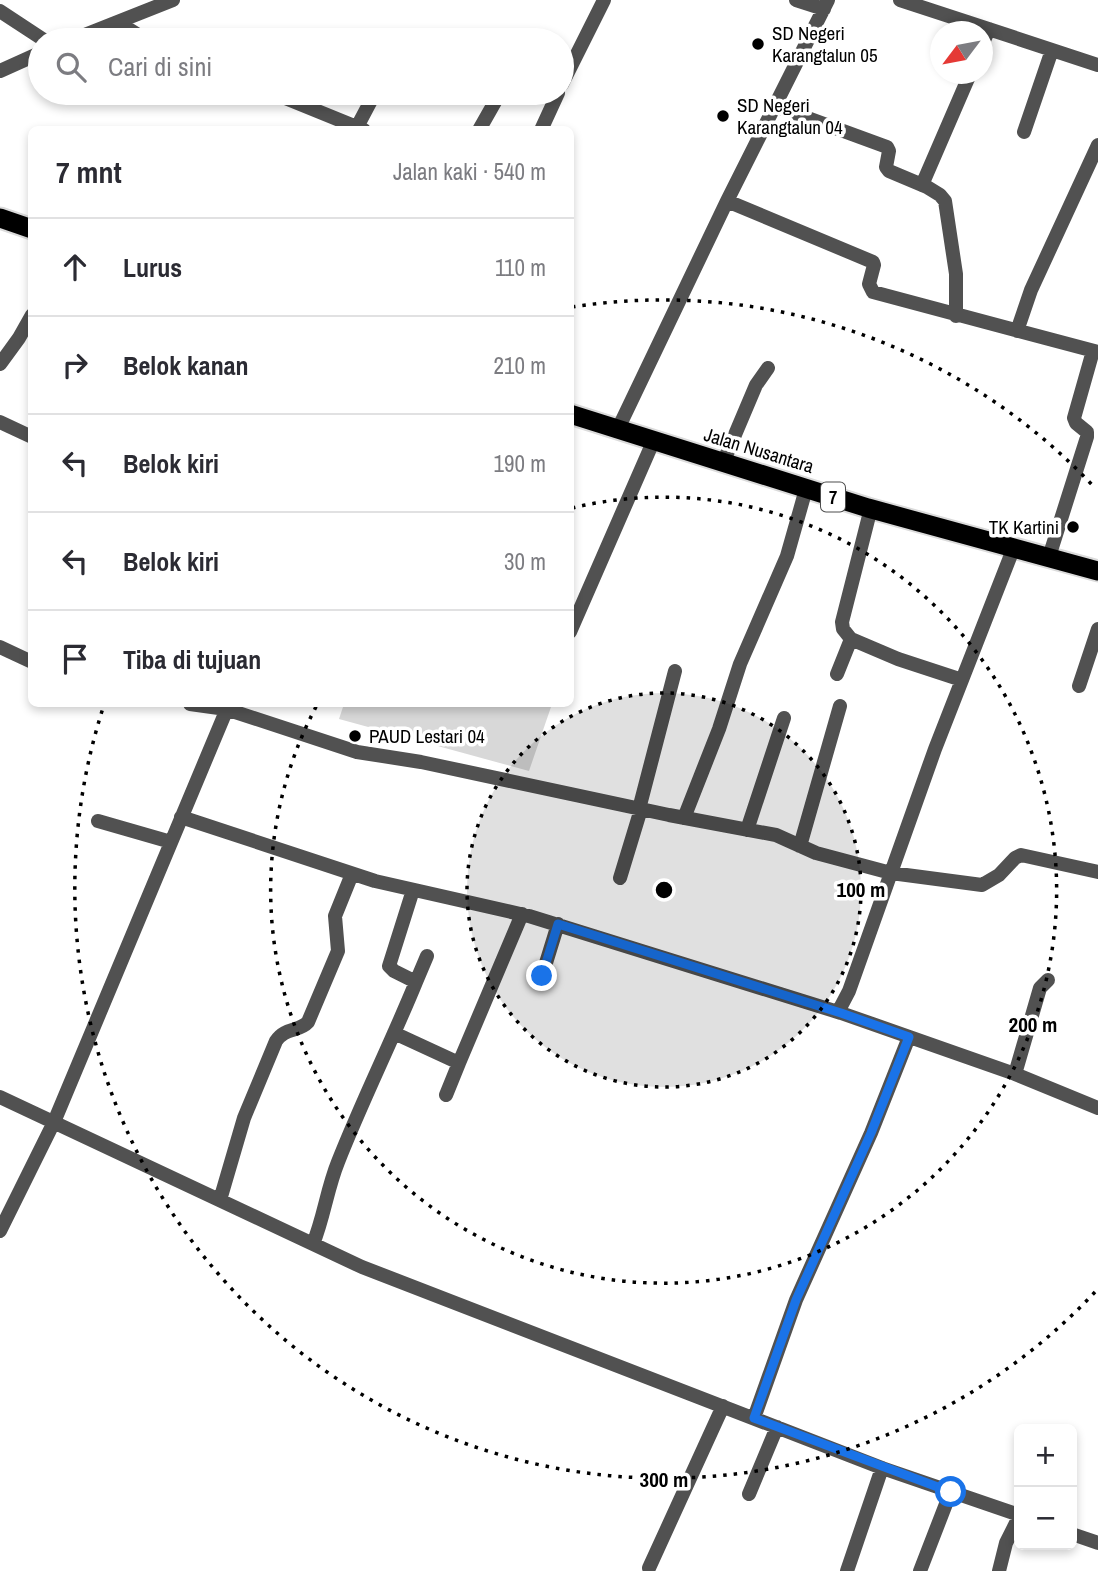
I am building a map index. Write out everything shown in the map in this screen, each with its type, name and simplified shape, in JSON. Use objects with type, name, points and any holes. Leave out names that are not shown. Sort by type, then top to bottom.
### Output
[{"type":"highway","points":[[0,218],[28,228]]},
{"type":"highway","name":"Jalan Nusantara","points":[[574,415],[806,489],[1098,571]]},
{"type":"street","points":[[135,0],[151,9]]},
{"type":"street","points":[[104,28],[173,0]]},
{"type":"street","points":[[574,60],[604,0]]},
{"type":"street","points":[[617,430],[727,201],[826,5],[796,0]]},
{"type":"street","points":[[900,0],[941,6],[972,21]]},
{"type":"street","points":[[0,11],[28,29]]},
{"type":"street","points":[[118,23],[126,28]]},
{"type":"street","points":[[993,30],[1098,65]]},
{"type":"street","points":[[1024,132],[1052,50]]},
{"type":"street","points":[[0,71],[28,58]]},
{"type":"street","points":[[922,185],[966,84]]},
{"type":"street","points":[[303,105],[355,126]]},
{"type":"street","points":[[361,126],[370,105]]},
{"type":"street","points":[[481,126],[493,105]]},
{"type":"street","points":[[543,126],[552,105]]},
{"type":"street","points":[[775,106],[887,147],[890,151],[887,167],[889,171],[940,195],[948,208],[956,274],[956,316]]},
{"type":"street","points":[[1017,331],[1031,290],[1098,145]]},
{"type":"street","points":[[727,201],[873,261],[869,284],[873,292],[1095,352],[1074,419],[1087,432],[1087,437],[1049,557]]},
{"type":"street","points":[[0,364],[28,322]]},
{"type":"street","points":[[723,463],[757,385],[768,368]]},
{"type":"street","points":[[0,422],[28,435]]},
{"type":"street","points":[[574,623],[653,442]]},
{"type":"street","points":[[684,818],[719,729],[740,663],[787,556],[806,489]]},
{"type":"street","points":[[871,508],[842,622],[843,629],[851,639],[903,661],[962,680]]},
{"type":"street","points":[[838,1012],[849,991],[962,680],[1014,547]]},
{"type":"street","points":[[1079,686],[1098,629]]},
{"type":"street","points":[[837,674],[851,639]]},
{"type":"street","points":[[0,647],[28,660]]},
{"type":"street","points":[[620,878],[676,671]]},
{"type":"street","points":[[800,846],[840,706]]},
{"type":"street","points":[[0,1231],[54,1122],[227,707]]},
{"type":"street","points":[[230,707],[357,752],[434,765],[776,835],[816,853],[891,873],[982,885],[999,875],[1021,855],[1098,872]]},
{"type":"street","points":[[747,830],[784,718]]},
{"type":"street","points":[[181,817],[352,874],[558,924],[838,1012],[1015,1074],[1098,1108]]},
{"type":"street","points":[[98,821],[171,842]]},
{"type":"street","points":[[220,1200],[244,1118],[276,1041],[284,1031],[302,1027],[308,1021],[338,951],[335,916],[352,874]]},
{"type":"street","points":[[413,890],[389,966],[416,982]]},
{"type":"street","points":[[446,1095],[522,914]]},
{"type":"street","points":[[542,976],[558,924]]},
{"type":"street","points":[[313,1244],[324,1218],[324,1200],[338,1162],[427,956]]},
{"type":"street","points":[[1015,1074],[1040,988],[1048,980]]},
{"type":"street","points":[[394,1033],[459,1063]]},
{"type":"street","points":[[754,1418],[796,1300],[871,1133],[909,1037]]},
{"type":"street","points":[[0,1097],[375,1272],[882,1468],[1014,1514]]},
{"type":"street","points":[[649,1568],[723,1406]]},
{"type":"street","points":[[749,1494],[777,1427]]},
{"type":"street","points":[[847,1571],[882,1468]]},
{"type":"street","points":[[920,1571],[951,1492]]},
{"type":"street","points":[[999,1571],[1006,1543],[1014,1526]]},
{"type":"street","points":[[1077,1536],[1098,1543]]},
{"type":"shaded area","points":[[343,707],[551,707],[529,771],[339,719]]},
{"type":"place","name":"SD Negeri Karangtalun 05","points":[[758,44]]},
{"type":"place","name":"SD Negeri Karangtalun 04","points":[[723,116]]},
{"type":"place","name":"TK Kartini","points":[[1073,527]]},
{"type":"place","name":"PAUD Lestari 04","points":[[355,736]]},
{"type":"route","points":[[542,976],[558,924],[909,1037],[871,1133],[796,1300],[754,1418],[951,1492]]}]
